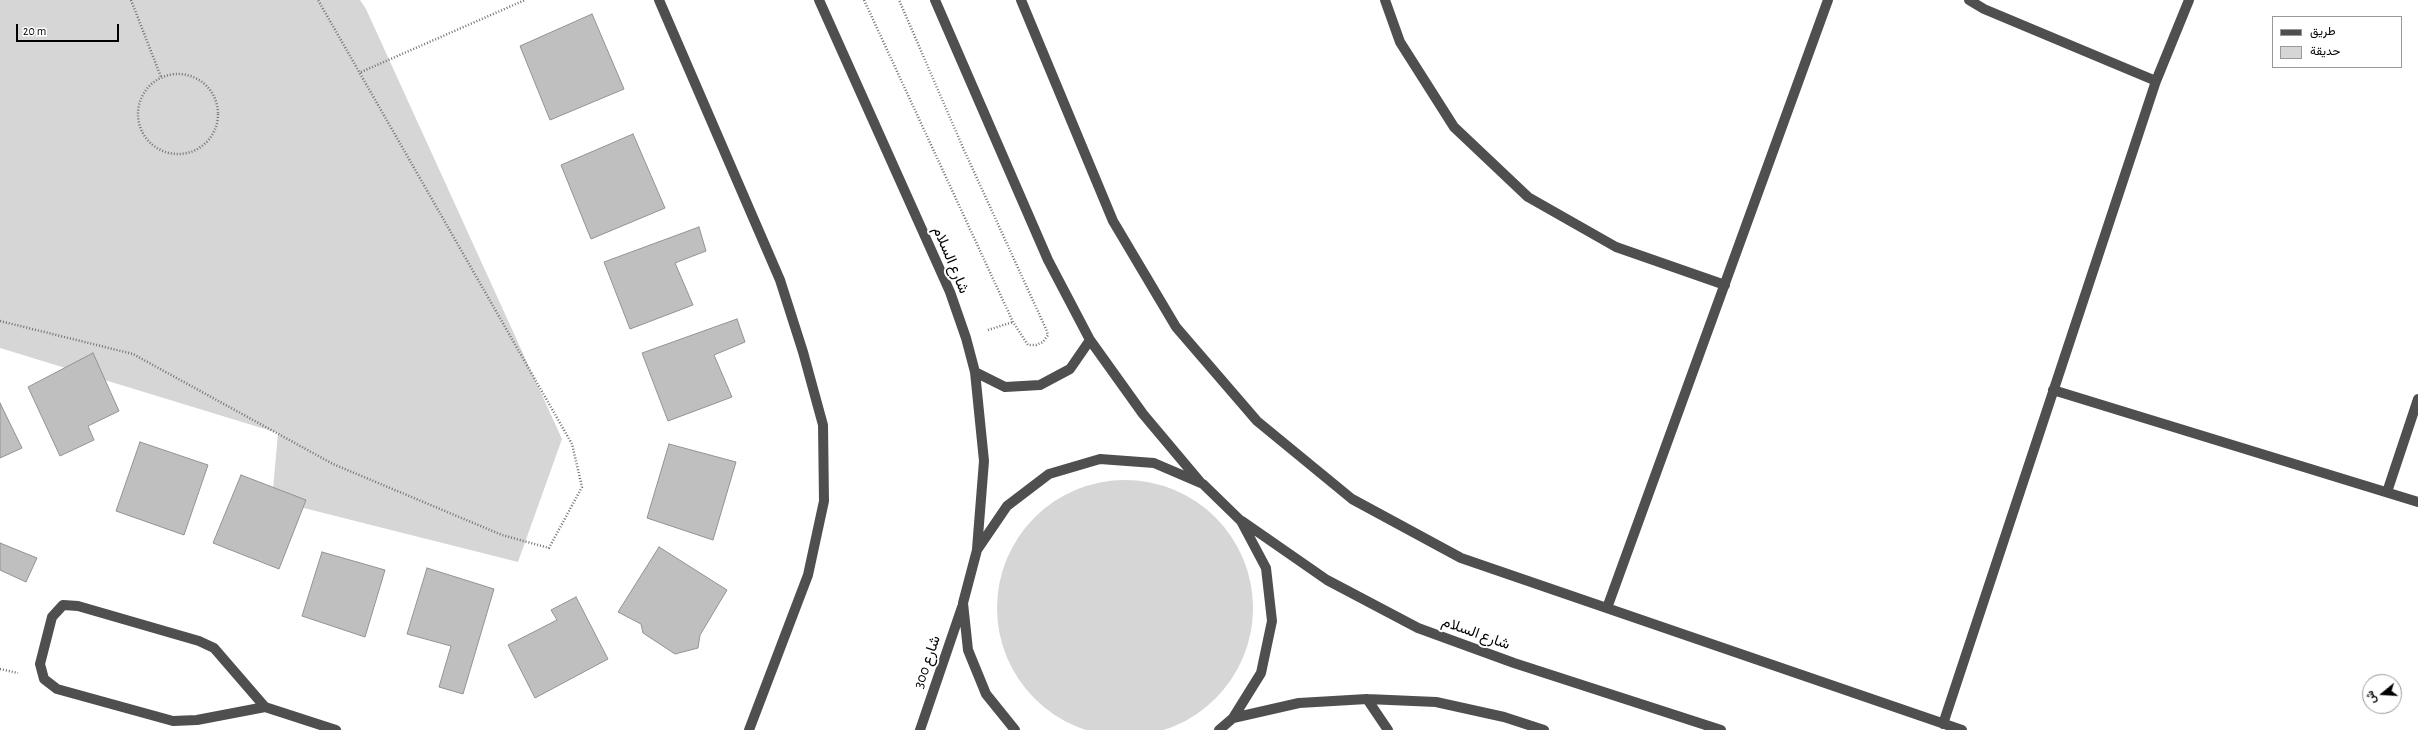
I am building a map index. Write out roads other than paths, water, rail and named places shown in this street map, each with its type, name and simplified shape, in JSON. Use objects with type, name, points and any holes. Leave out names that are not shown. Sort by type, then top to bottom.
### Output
[{"type":"street","points":[[659,0],[780,280],[803,352],[822,425],[824,501],[808,575],[749,730]]},
{"type":"street","name":"شارع السلام","points":[[819,0],[950,292],[966,338],[975,372],[984,461],[977,550]]},
{"type":"street","points":[[935,0],[1048,260],[1090,340],[1143,414],[1203,484],[1241,521],[1266,568],[1272,621],[1261,673],[1233,718],[1219,730]]},
{"type":"street","points":[[1021,0],[1114,221],[1176,327],[1257,421],[1352,499],[1461,558],[1962,730]]},
{"type":"street","points":[[1385,0],[1400,42],[1454,127],[1528,197],[1616,247],[1725,285]]},
{"type":"street","points":[[1607,608],[1828,0]]},
{"type":"street","points":[[1969,0],[1984,9],[2156,81]]},
{"type":"street","points":[[1943,724],[2156,81],[2189,0]]},
{"type":"street","points":[[975,372],[1005,387],[1040,385],[1070,369],[1090,340]]},
{"type":"street","points":[[2053,390],[2418,502]]},
{"type":"street","points":[[2387,492],[2418,399]]},
{"type":"street","points":[[977,550],[1007,506],[1049,474],[1100,460],[1154,463],[1203,484]]},
{"type":"street","name":"شارع السلام","points":[[1241,521],[1327,580],[1418,628],[1514,663],[1721,730]]},
{"type":"street","name":"شارع 300","points":[[920,730],[963,603],[977,550]]},
{"type":"street","points":[[963,603],[968,650],[986,694],[1015,730]]},
{"type":"street","points":[[265,707],[214,648],[199,641],[78,606],[63,605],[52,617],[40,664],[44,679],[57,689],[173,721],[197,720],[265,707],[336,730]]},
{"type":"street","points":[[1233,718],[1299,703],[1367,699],[1436,702],[1504,717],[1544,730]]},
{"type":"street","points":[[1367,699],[1388,730]]}]
